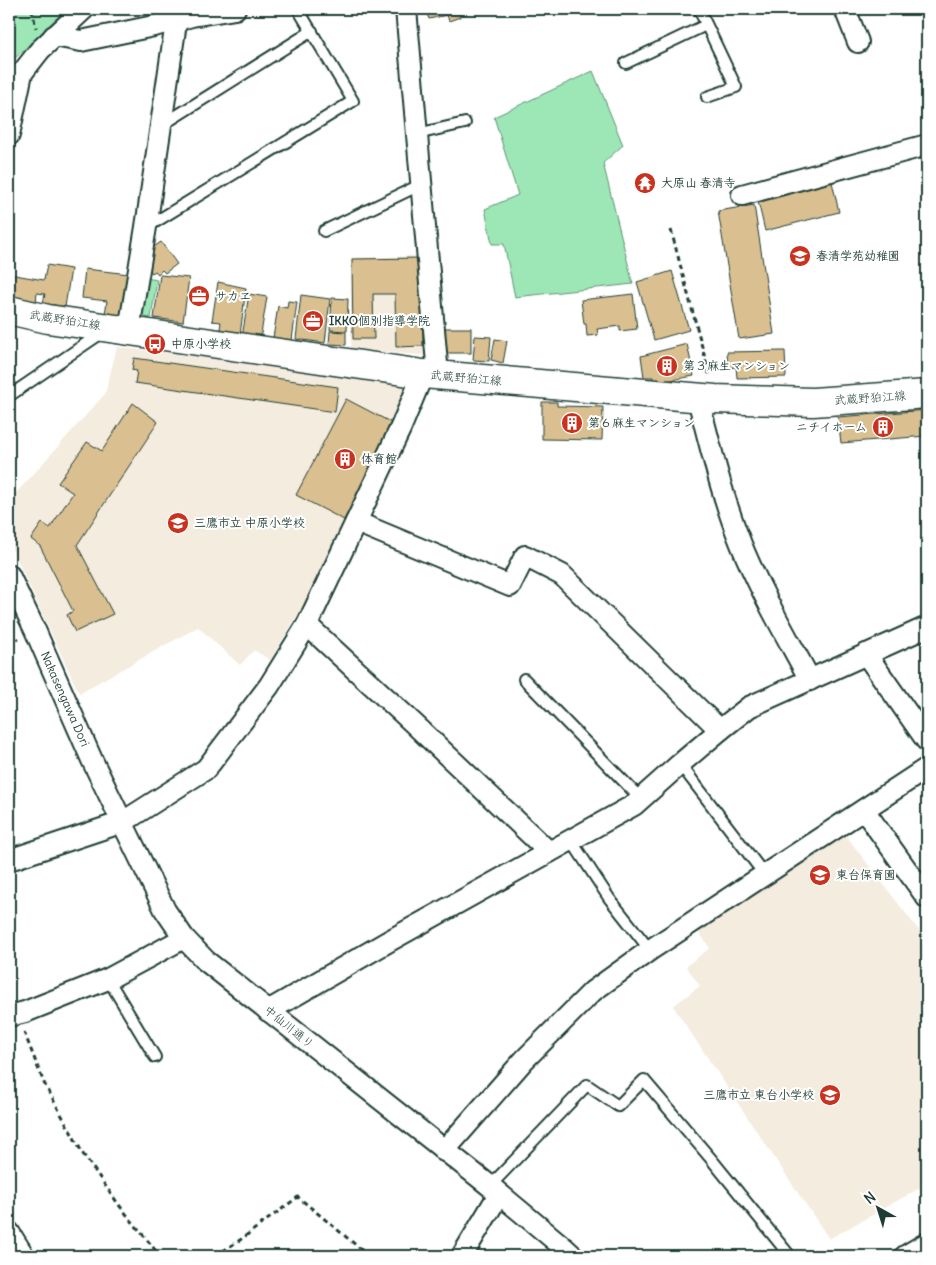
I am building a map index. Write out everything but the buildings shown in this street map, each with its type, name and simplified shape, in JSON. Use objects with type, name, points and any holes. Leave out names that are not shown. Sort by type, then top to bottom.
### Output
[{"type":"main road","name":"武蔵野狛江線","points":[[9,310],[48,319],[431,374],[707,399],[813,402],[927,394]]},
{"type":"street","points":[[9,135],[15,77],[54,36],[84,9]]},
{"type":"street","points":[[54,36],[81,41],[176,15],[235,9]]},
{"type":"street","points":[[9,860],[123,822],[206,769],[269,686],[307,625],[401,427],[431,374],[422,184],[406,9]]},
{"type":"street","points":[[845,9],[858,42]]},
{"type":"street","points":[[119,329],[146,227],[176,15]]},
{"type":"street","points":[[742,194],[927,148]]},
{"type":"street","points":[[707,399],[723,493],[741,545],[765,597],[810,680]]},
{"type":"street","points":[[356,522],[510,586],[525,556],[562,575],[720,730]]},
{"type":"street","name":"Nakasengawa Dori","points":[[9,575],[92,760],[123,822]]},
{"type":"street","points":[[307,625],[548,852]]},
{"type":"street","points":[[268,1011],[389,941],[634,805],[720,730],[749,708],[927,627]]},
{"type":"street","points":[[866,654],[927,741]]},
{"type":"street","points":[[444,1151],[524,1060],[593,991],[650,950],[927,768]]},
{"type":"street","points":[[864,810],[927,898]]},
{"type":"street","name":"中仙川通り","points":[[123,822],[165,910],[184,938],[206,961],[495,1190],[573,1256]]},
{"type":"street","points":[[13,1015],[108,979],[184,938]]},
{"type":"street","points":[[462,1256],[495,1190]]},
{"type":"street","points":[[9,1232],[24,1256]]},
{"type":"street","points":[[905,1256],[927,1243]]},
{"type":"lane","points":[[146,227],[353,101],[298,9]]},
{"type":"lane","points":[[699,9],[736,87],[707,97]]},
{"type":"lane","points":[[626,62],[706,25]]},
{"type":"lane","points":[[161,125],[312,31]]},
{"type":"lane","points":[[417,134],[465,123]]},
{"type":"lane","points":[[324,231],[422,184]]},
{"type":"lane","points":[[9,396],[119,329]]},
{"type":"lane","points":[[524,679],[641,799]]},
{"type":"lane","points":[[680,764],[764,874]]},
{"type":"lane","points":[[571,840],[609,898],[650,950]]},
{"type":"lane","points":[[108,979],[155,1057]]},
{"type":"lane","points":[[495,1190],[587,1085],[618,1106],[644,1080],[790,1256]]},
{"type":"path","points":[[671,230],[707,399]]},
{"type":"path","points":[[13,1015],[44,1083],[83,1154],[119,1205],[160,1256]]},
{"type":"path","points":[[215,1256],[298,1197],[369,1256]]},
{"type":"shaded area","points":[[424,256],[429,356],[351,349],[351,258]]},
{"type":"shaded area","name":"三鷹市立 中原小学校","points":[[117,347],[412,382],[397,427],[310,595],[270,660],[254,650],[240,665],[198,627],[79,693],[9,545],[9,501],[105,394]]},
{"type":"shaded area","name":"三鷹市立 東台小学校","points":[[844,833],[927,941],[927,1184],[829,1239],[673,1006],[700,986],[686,966],[710,948],[698,931]]},
{"type":"green space","points":[[9,9],[66,9],[9,64]]},
{"type":"green space","points":[[593,71],[623,145],[603,163],[633,284],[515,297],[504,244],[492,244],[485,209],[518,195],[494,117]]},
{"type":"green space","points":[[146,278],[157,280],[151,318],[139,316]]},
{"type":"place","name":"大原山 春清寺","points":[[645,183]]},
{"type":"place","name":"春清学苑幼稚園","points":[[800,256]]},
{"type":"place","name":"サカヱ","points":[[199,296]]},
{"type":"place","name":"IKKO個別指導学院","points":[[313,321]]},
{"type":"place","name":"中原小学校","points":[[155,344]]},
{"type":"place","name":"第３麻生マンション","points":[[667,366]]},
{"type":"place","name":"第６麻生マンション","points":[[572,423]]},
{"type":"place","name":"ニチイホーム","points":[[883,427]]},
{"type":"place","name":"体育館","points":[[345,459]]},
{"type":"place","name":"三鷹市立 中原小学校","points":[[178,523]]},
{"type":"place","name":"東台保育園","points":[[820,875]]},
{"type":"place","name":"三鷹市立 東台小学校","points":[[830,1095]]}]
